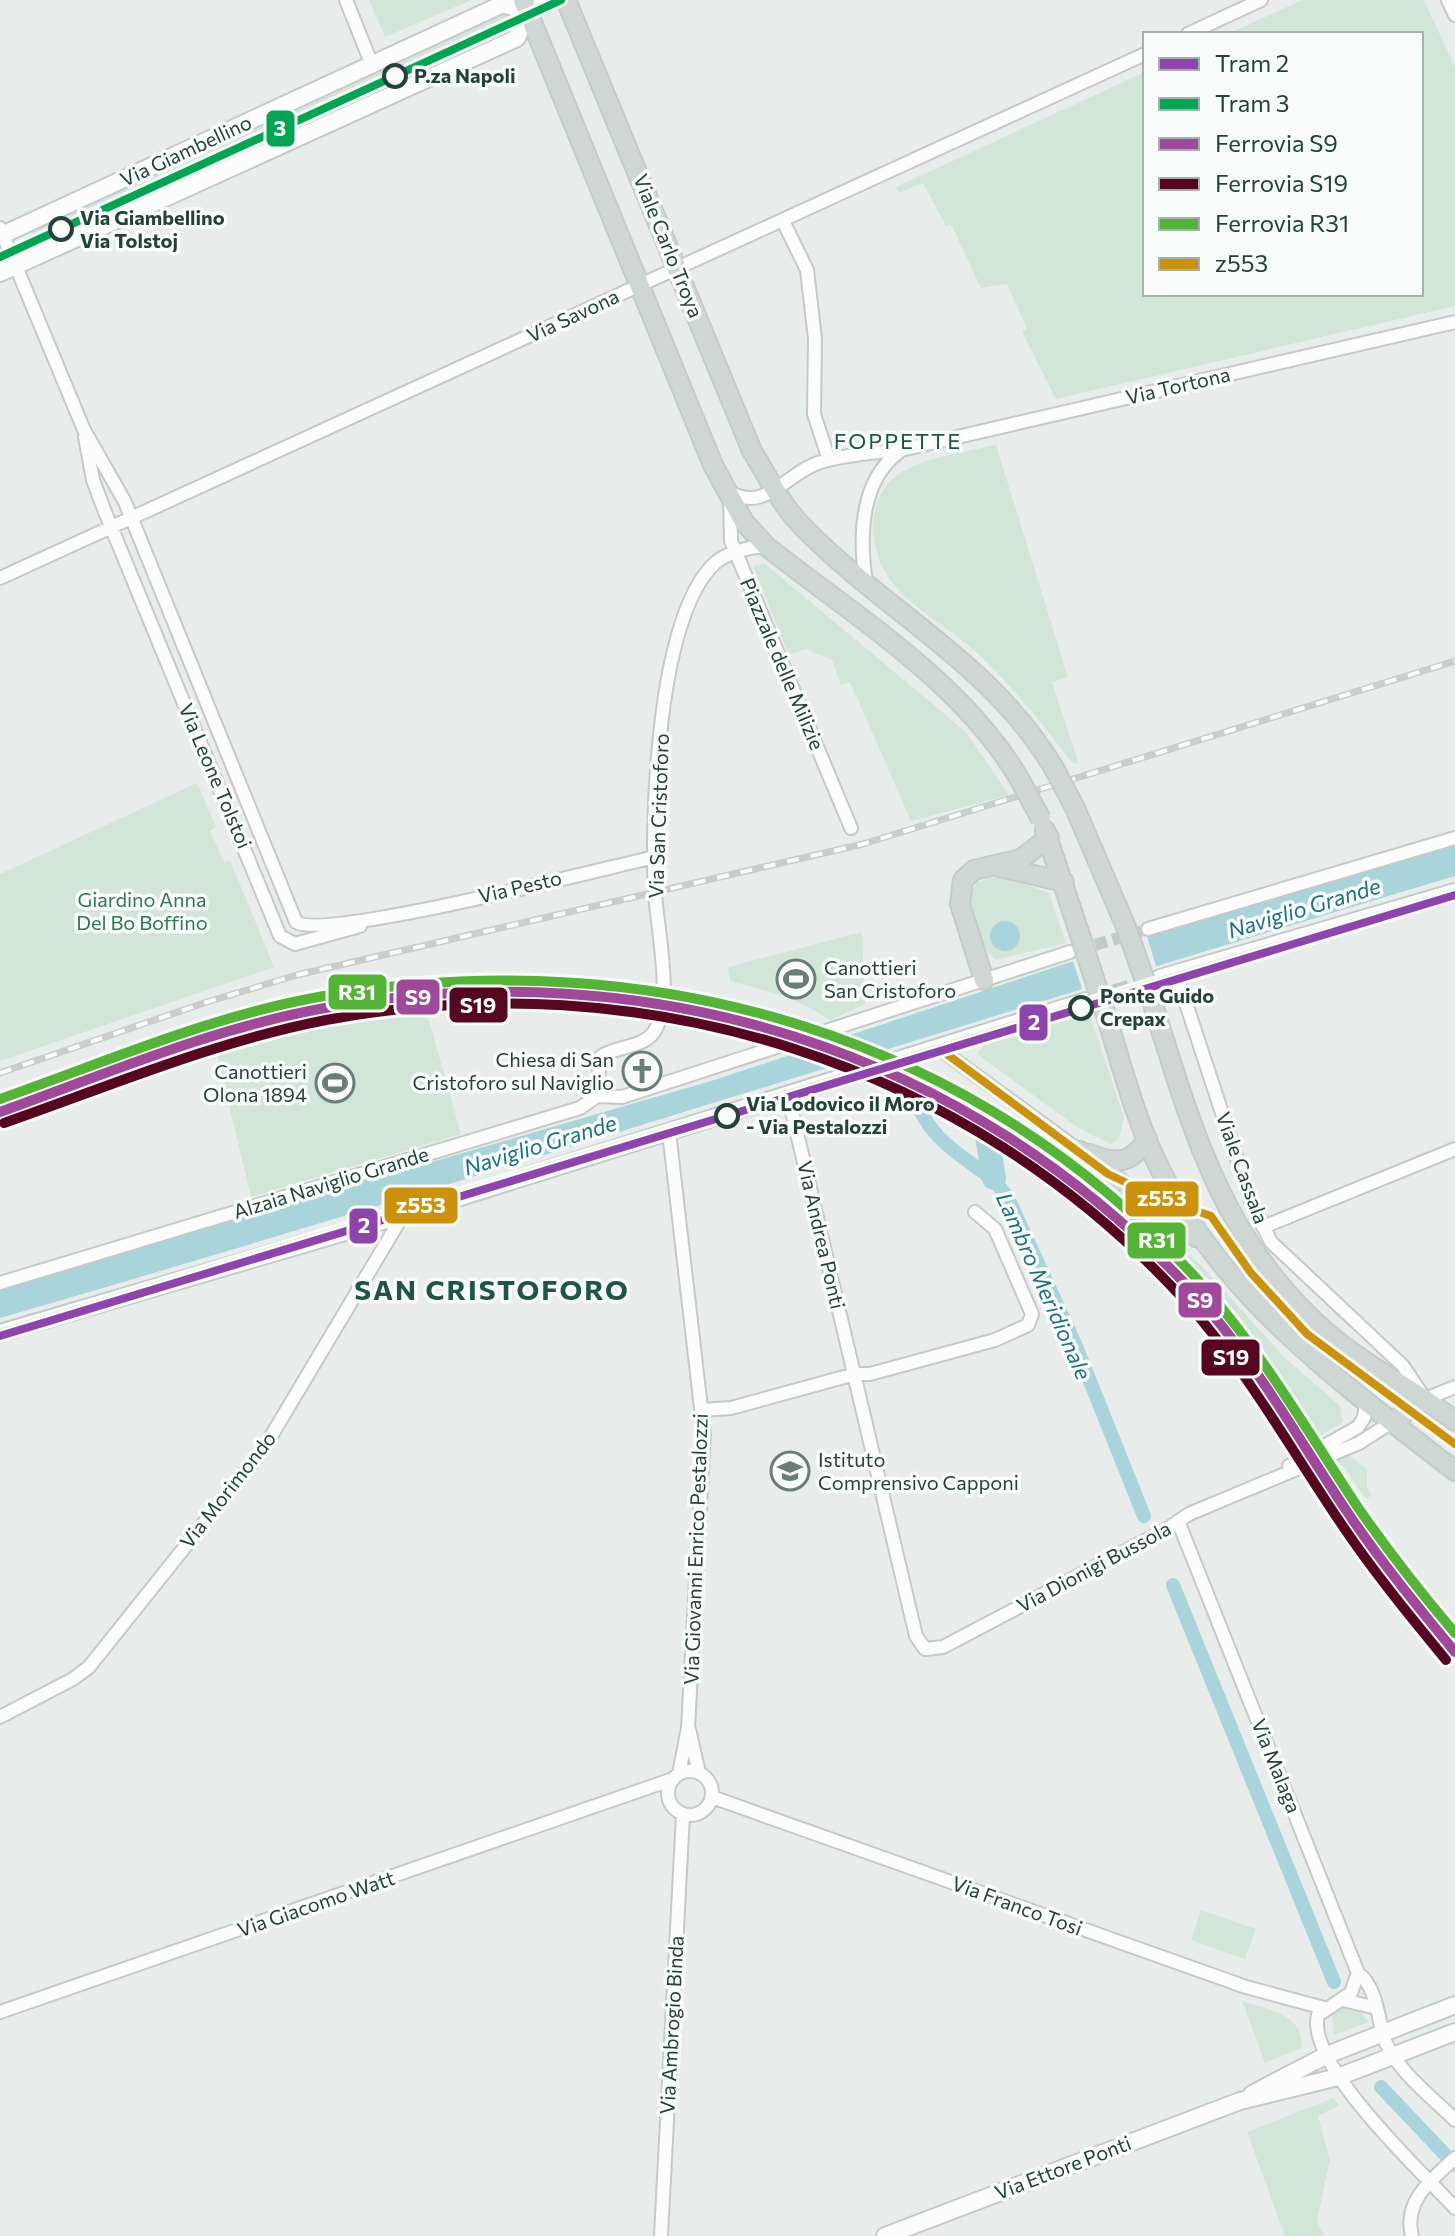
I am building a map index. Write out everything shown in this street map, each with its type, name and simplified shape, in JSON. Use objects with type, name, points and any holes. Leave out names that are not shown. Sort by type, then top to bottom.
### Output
[{"type":"main road","name":"Viale Carlo Troya","points":[[566,0],[752,451],[779,496]]},
{"type":"main road","name":"Viale Carlo Troya","points":[[526,6],[726,492]]},
{"type":"main road","name":"Piazzale delle Milizie","points":[[726,492],[747,526],[766,546],[945,689],[980,724],[1020,780],[1049,837]]},
{"type":"main road","points":[[779,496],[802,526],[866,582]]},
{"type":"main road","name":"Viale Cassala","points":[[866,582],[985,680],[1025,723],[1054,768],[1099,860],[1151,998],[1202,1154],[1231,1218],[1280,1286],[1344,1346],[1455,1421]]},
{"type":"main road","points":[[984,980],[960,904],[960,888],[974,870],[997,866],[1033,853],[1049,837],[1147,1139],[1179,1205],[1202,1240],[1271,1320],[1366,1402],[1455,1471]]},
{"type":"main road","points":[[997,866],[1064,882]]},
{"type":"main road","points":[[1080,1151],[1118,1162],[1136,1155],[1147,1139]]},
{"type":"main road","points":[[1080,1151],[1152,1208],[1202,1240]]},
{"type":"main road","points":[[1392,1422],[1425,1399]]},
{"type":"street","points":[[346,0],[372,65]]},
{"type":"street","points":[[526,6],[554,0]]},
{"type":"street","points":[[1192,32],[1261,0]]},
{"type":"street","points":[[1448,0],[1455,15]]},
{"type":"street","name":"Via Giambellino","points":[[1,233],[503,4],[526,6],[517,38],[8,269]]},
{"type":"street","name":"Via Savona","points":[[0,578],[1143,55]]},
{"type":"street","points":[[783,221],[807,270],[815,339],[814,414],[829,460]]},
{"type":"street","name":"Via Leone Tolstoi","points":[[1,233],[8,269],[84,430],[131,517],[291,914],[303,927]]},
{"type":"street","name":"Via Tortona","points":[[779,496],[815,464],[829,460],[901,450],[1455,322]]},
{"type":"street","name":"Via Leone Tolstoi","points":[[84,430],[93,480],[111,527],[285,942]]},
{"type":"street","points":[[866,582],[863,537],[868,499],[883,464],[901,450]]},
{"type":"street","points":[[726,492],[750,500],[779,496]]},
{"type":"street","name":"Piazzale delle Milizie","points":[[726,492],[728,531],[735,552],[851,828]]},
{"type":"street","name":"Via San Cristoforo","points":[[597,1096],[600,1057],[647,1040],[659,1020],[663,989],[655,857],[657,746],[677,641],[692,594],[716,562],[735,552],[766,546]]},
{"type":"street","points":[[165,658],[175,647],[185,652]]},
{"type":"street","points":[[1148,929],[1455,838]]},
{"type":"street","name":"Via Pesto","points":[[303,927],[384,917],[655,857]]},
{"type":"street","points":[[264,895],[274,896],[281,889]]},
{"type":"street","points":[[1168,976],[1455,892]]},
{"type":"street","name":"Via Pesto","points":[[285,942],[305,943],[384,917]]},
{"type":"street","name":"Alzaia Naviglio Grande","points":[[0,1283],[580,1108],[597,1096],[622,1097],[1070,952]]},
{"type":"street","name":"Viale Cassala","points":[[1168,976],[1271,1242],[1403,1366],[1425,1399]]},
{"type":"street","points":[[0,1333],[403,1215],[1086,1001]]},
{"type":"street","points":[[940,1049],[1080,1151]]},
{"type":"street","name":"Via Andrea Ponti","points":[[788,1095],[916,1636],[925,1649]]},
{"type":"street","name":"Via Giovanni Enrico Pestalozzi","points":[[669,1132],[704,1434],[688,1728],[669,1797]]},
{"type":"street","points":[[1263,1227],[1455,1149]]},
{"type":"street","points":[[702,1410],[731,1408],[855,1374],[870,1374],[995,1340],[1028,1325],[1032,1314],[995,1229],[975,1212]]},
{"type":"street","name":"Via Morimondo","points":[[0,1717],[73,1679],[99,1654],[264,1448],[403,1215]]},
{"type":"street","points":[[1425,1399],[1455,1387]]},
{"type":"street","name":"Via Dionigi Bussola","points":[[1263,1484],[1358,1427],[1364,1418],[1366,1402]]},
{"type":"street","name":"Via Dionigi Bussola","points":[[925,1649],[943,1647],[1189,1514],[1359,1443],[1392,1422]]},
{"type":"street","name":"Via Malaga","points":[[1178,1521],[1358,1973],[1365,1977],[1392,2055],[1455,2120]]},
{"type":"street","name":"Via Giovanni Enrico Pestalozzi","points":[[688,1728],[699,1773],[710,1783],[712,1797]]},
{"type":"street","points":[[676,1777],[699,1773]]},
{"type":"street","name":"Via Giacomo Watt","points":[[0,2012],[632,1795],[676,1777]]},
{"type":"street","name":"Via Giacomo Watt","points":[[632,1795],[669,1797]]},
{"type":"street","points":[[669,1797],[674,1807],[683,1814],[703,1811],[712,1797]]},
{"type":"street","name":"Via Franco Tosi","points":[[712,1797],[1232,1982],[1324,2008]]},
{"type":"street","name":"Via Ambrogio Binda","points":[[661,2236],[683,1814]]},
{"type":"street","points":[[1358,1973],[1357,1983],[1343,2000],[1324,2008],[1316,2024],[1327,2055],[1348,2092],[1434,2178],[1455,2208]]},
{"type":"street","points":[[1343,2000],[1377,2008]]},
{"type":"street","name":"Via Ettore Ponti","points":[[885,2236],[1240,2101],[1327,2055],[1455,2005]]},
{"type":"street","name":"Via Ettore Ponti","points":[[1240,2101],[1338,2077],[1455,2032]]},
{"type":"street","points":[[1412,2236],[1411,2206],[1455,2158]]},
{"type":"green space","points":[[369,0],[471,0],[385,37]]},
{"type":"green space","points":[[1302,0],[1424,0],[1455,67],[1455,306],[1056,399],[1022,332],[1027,329],[1007,284],[981,288],[951,224],[946,226],[923,183],[899,193],[896,187],[1143,73],[1143,296],[1423,296],[1423,32],[1232,32]]},
{"type":"green space","points":[[505,11],[512,28],[38,250],[30,230]]},
{"type":"green space","points":[[996,445],[1068,677],[1052,682],[1079,764],[1072,763],[1027,705],[990,665],[899,591],[883,568],[874,539],[875,508],[889,482],[924,462]]},
{"type":"green space","points":[[764,563],[966,732],[1009,795],[911,821],[850,682],[841,685],[832,660],[806,649],[789,655],[753,566]]},
{"type":"green space","name":"Giardino Anna Del Bo Boffino","points":[[197,783],[216,827],[210,831],[224,862],[230,860],[274,967],[0,1061],[0,874]]},
{"type":"green space","points":[[989,878],[1009,878],[1049,893],[1066,943],[995,960],[981,943],[969,895],[976,884]]},
{"type":"green space","name":"Canottieri San Cristoforo","points":[[862,932],[865,1004],[831,1020],[791,998],[730,981],[728,967]]},
{"type":"green space","name":"Canottieri Olona 1894","points":[[423,999],[461,1134],[251,1197],[217,1056]]},
{"type":"green space","points":[[1088,1010],[1124,1117],[1119,1139],[1111,1144],[1077,1127],[977,1054],[984,1045]]},
{"type":"green space","points":[[1125,1208],[1137,1210],[1200,1264],[1286,1359],[1340,1406],[1343,1422],[1315,1439],[1275,1372],[1231,1314],[1182,1261]]},
{"type":"green space","points":[[1350,1456],[1367,1469],[1367,1487],[1372,1495],[1366,1499],[1343,1466],[1329,1462]]},
{"type":"green space","points":[[1201,1910],[1256,1929],[1245,1959],[1191,1940]]},
{"type":"green space","points":[[1242,2001],[1291,2021],[1298,2028],[1301,2048],[1265,2063]]},
{"type":"green space","points":[[1347,2005],[1359,2010],[1369,2022],[1334,2035],[1332,2015]]},
{"type":"green space","points":[[1333,2098],[1339,2105],[1318,2116],[1330,2159],[1317,2221],[1324,2236],[1285,2236],[1247,2132]]},
{"type":"water","name":"Naviglio Grande","points":[[1455,846],[1455,876],[364,1210],[0,1318],[0,1287],[711,1081],[1240,906]]},
{"type":"water","points":[[1005,921],[1016,925],[1020,936],[1016,947],[1005,951],[994,947],[990,936],[994,925]]},
{"type":"pier","points":[[1146,933],[1157,969],[1083,992],[1072,958]]},
{"type":"pier","points":[[840,1034],[891,1055],[861,1064],[810,1044]]},
{"type":"waterway","name":"Lambro Meridionale","points":[[906,1082],[922,1114],[938,1136],[993,1180],[1007,1196],[1076,1346],[1144,1516]]},
{"type":"waterway","points":[[986,1130],[994,1178]]},
{"type":"waterway","name":"Lambro Meridionale","points":[[1173,1585],[1334,1982]]},
{"type":"waterway","name":"Lambro Meridionale","points":[[1381,2087],[1455,2165]]},
{"type":"tunnel","points":[[1078,950],[1148,929]]},
{"type":"tunnel","points":[[1091,1000],[1157,979]]},
{"type":"railway","points":[[0,1073],[207,1002],[297,975],[863,844],[1455,661]]},
{"type":"tram line","name":"3","points":[[0,257],[561,0]]},
{"type":"tram line","name":"2","points":[[0,1336],[1455,895]]},
{"type":"rail line","name":"R31","points":[[0,1099],[201,1027],[283,1004],[324,996],[447,982],[568,982],[687,997],[803,1026],[914,1069],[1018,1127],[1116,1200],[1226,1313],[1266,1367],[1370,1525],[1455,1633]]},
{"type":"rail line","name":"S9","points":[[0,1112],[160,1053],[242,1027],[325,1008],[446,994],[566,994],[682,1008],[796,1037],[904,1080],[1007,1137],[1103,1207],[1192,1291],[1236,1344],[1361,1531],[1455,1652]]},
{"type":"rail line","name":"S19","points":[[4,1123],[164,1066],[285,1029],[326,1020],[445,1005],[563,1005],[680,1020],[793,1048],[902,1091],[1004,1148],[1099,1218],[1186,1302],[1208,1328],[1248,1382],[1352,1540],[1446,1660]]},
{"type":"transit line","name":"z553","points":[[0,1333],[1455,892]]},
{"type":"transit line","name":"z553","points":[[940,1049],[1108,1174],[1154,1196],[1211,1216],[1251,1273],[1307,1334],[1455,1444]]},
{"type":"place","name":"P.za Napoli","points":[[395,76]]},
{"type":"place","name":"Via Giambellino Via Tolstoj","points":[[61,229]]},
{"type":"place","name":"Canottieri San Cristoforo","points":[[796,979]]},
{"type":"place","name":"Ponte Guido Crepax","points":[[1081,1008]]},
{"type":"place","name":"Chiesa di San Cristoforo sul Naviglio","points":[[642,1071]]},
{"type":"place","name":"Canottieri Olona 1894","points":[[335,1083]]},
{"type":"place","name":"Via Lodovico il Moro - Via Pestalozzi","points":[[727,1116]]},
{"type":"place","name":"Istituto Comprensivo Capponi","points":[[790,1471]]},
{"type":"district","name":"FOPPETTE","points":[[898,441]]},
{"type":"district","name":"SAN CRISTOFORO","points":[[492,1290]]}]
